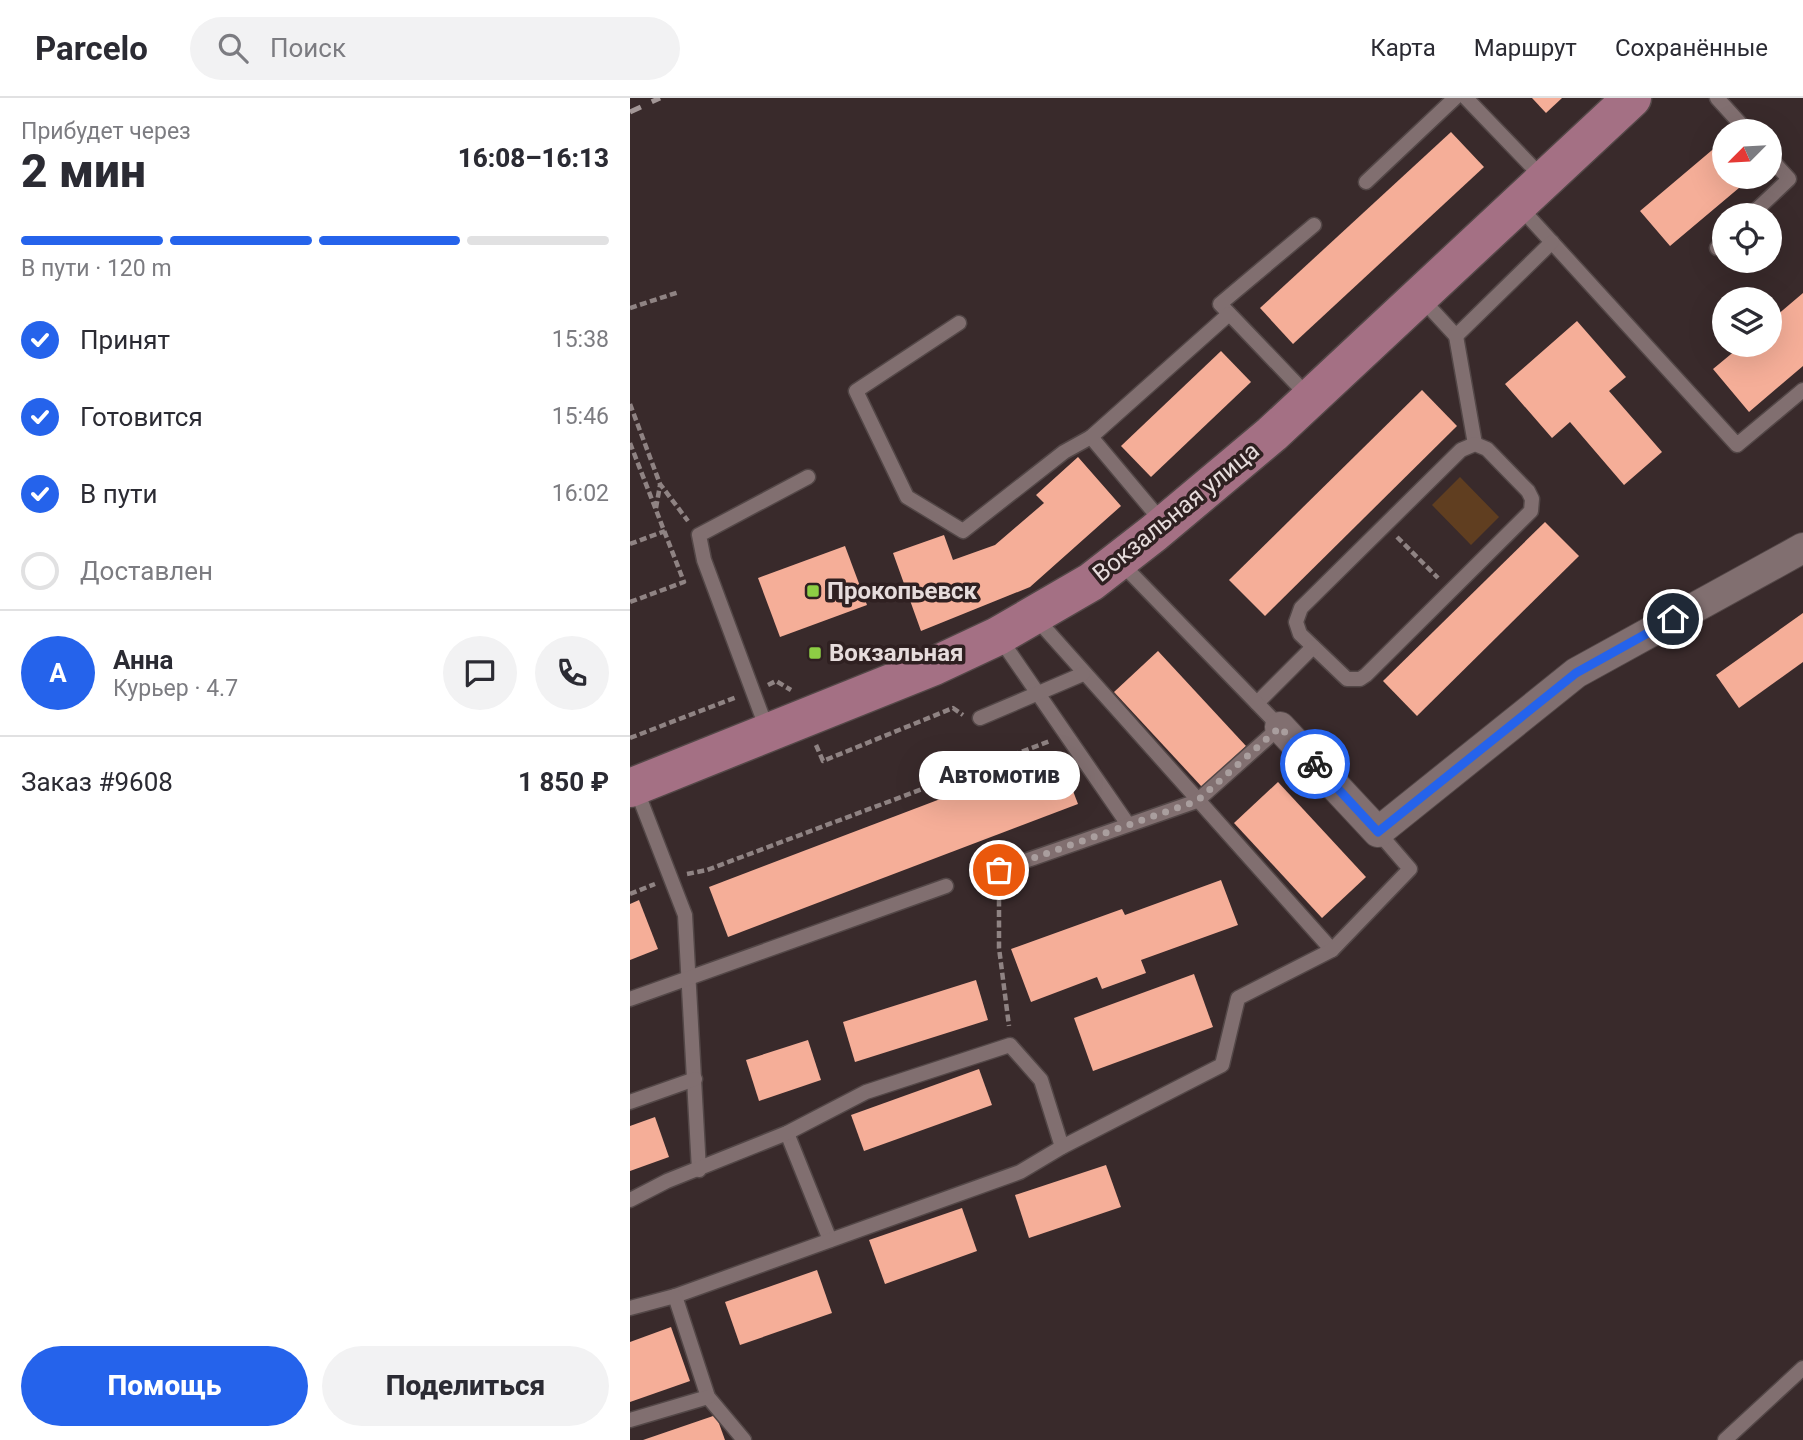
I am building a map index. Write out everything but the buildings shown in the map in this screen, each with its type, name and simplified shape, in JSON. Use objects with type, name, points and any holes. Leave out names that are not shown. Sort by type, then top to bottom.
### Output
[{"type":"main road","name":"Вокзальная улица","points":[[633,787],[999,636],[1091,582],[1117,559],[1164,525],[1310,398],[1632,98]]},
{"type":"street","points":[[1280,727],[1378,832],[1576,673],[1803,548]]},
{"type":"lane","points":[[1367,182],[1455,98]]},
{"type":"lane","points":[[1466,98],[1530,191],[1552,242],[1737,445],[1803,390]]},
{"type":"lane","points":[[1717,98],[1736,119]]},
{"type":"lane","points":[[1782,171],[1789,179],[1782,186]]},
{"type":"lane","points":[[1764,203],[1778,189]]},
{"type":"lane","points":[[1310,398],[1220,304],[1314,225]]},
{"type":"lane","points":[[1456,337],[1552,242]]},
{"type":"lane","points":[[1418,296],[1456,337],[1475,444]]},
{"type":"lane","points":[[959,323],[856,391],[907,497],[963,531],[1064,452],[1090,437],[1229,314]]},
{"type":"lane","points":[[1090,437],[1164,525]]},
{"type":"lane","points":[[1475,444],[1487,450],[1528,491],[1532,505],[1527,516],[1360,679],[1341,676],[1297,628],[1301,608],[1461,450],[1475,444]]},
{"type":"lane","points":[[768,733],[704,560],[699,535],[808,477]]},
{"type":"lane","points":[[999,870],[1127,823],[1197,801],[1280,727],[1117,559]]},
{"type":"lane","points":[[1034,616],[1332,950]]},
{"type":"lane","points":[[999,636],[1127,823]]},
{"type":"lane","points":[[1256,703],[1313,647]]},
{"type":"lane","points":[[980,718],[1083,674]]},
{"type":"lane","points":[[633,787],[685,915],[699,1170]]},
{"type":"lane","points":[[630,1308],[675,1296],[1020,1172],[1062,1147],[1222,1065],[1238,998],[1332,950],[1410,869],[1378,832]]},
{"type":"lane","points":[[630,999],[946,886]]},
{"type":"lane","points":[[630,1200],[667,1181],[787,1133],[866,1092],[1010,1045],[1041,1080],[1062,1147]]},
{"type":"lane","points":[[630,1102],[695,1079]]},
{"type":"lane","points":[[787,1133],[830,1240]]},
{"type":"lane","points":[[675,1296],[708,1397],[744,1440]]},
{"type":"lane","points":[[1725,1440],[1803,1368]]},
{"type":"lane","points":[[630,1420],[708,1397]]},
{"type":"path","points":[[630,308],[679,292]]},
{"type":"path","points":[[630,404],[660,484],[699,535]]},
{"type":"path","points":[[630,443],[684,582],[630,602]]},
{"type":"path","points":[[656,509],[660,484]]},
{"type":"path","points":[[1385,525],[1451,591]]},
{"type":"path","points":[[630,544],[664,531]]},
{"type":"path","points":[[630,894],[670,878],[707,870],[1066,734]]},
{"type":"path","points":[[999,870],[999,948],[1009,1006],[1010,1045]]},
{"type":"shaded area","points":[[1460,477],[1499,517],[1471,545],[1432,505]]},
{"type":"railway","points":[[630,112],[660,98]]},
{"type":"way so far","points":[[999,870],[1127,823],[1197,801],[1280,727],[1315,764]]},
{"type":"place","name":"Прокопьевск","points":[[813,591]]},
{"type":"place","name":"Вокзальная","points":[[815,653]]},
{"type":"place","name":"Автомотив","points":[[999,870]]},
{"type":"route","points":[[1315,764],[1378,832],[1576,673],[1673,619]]}]
